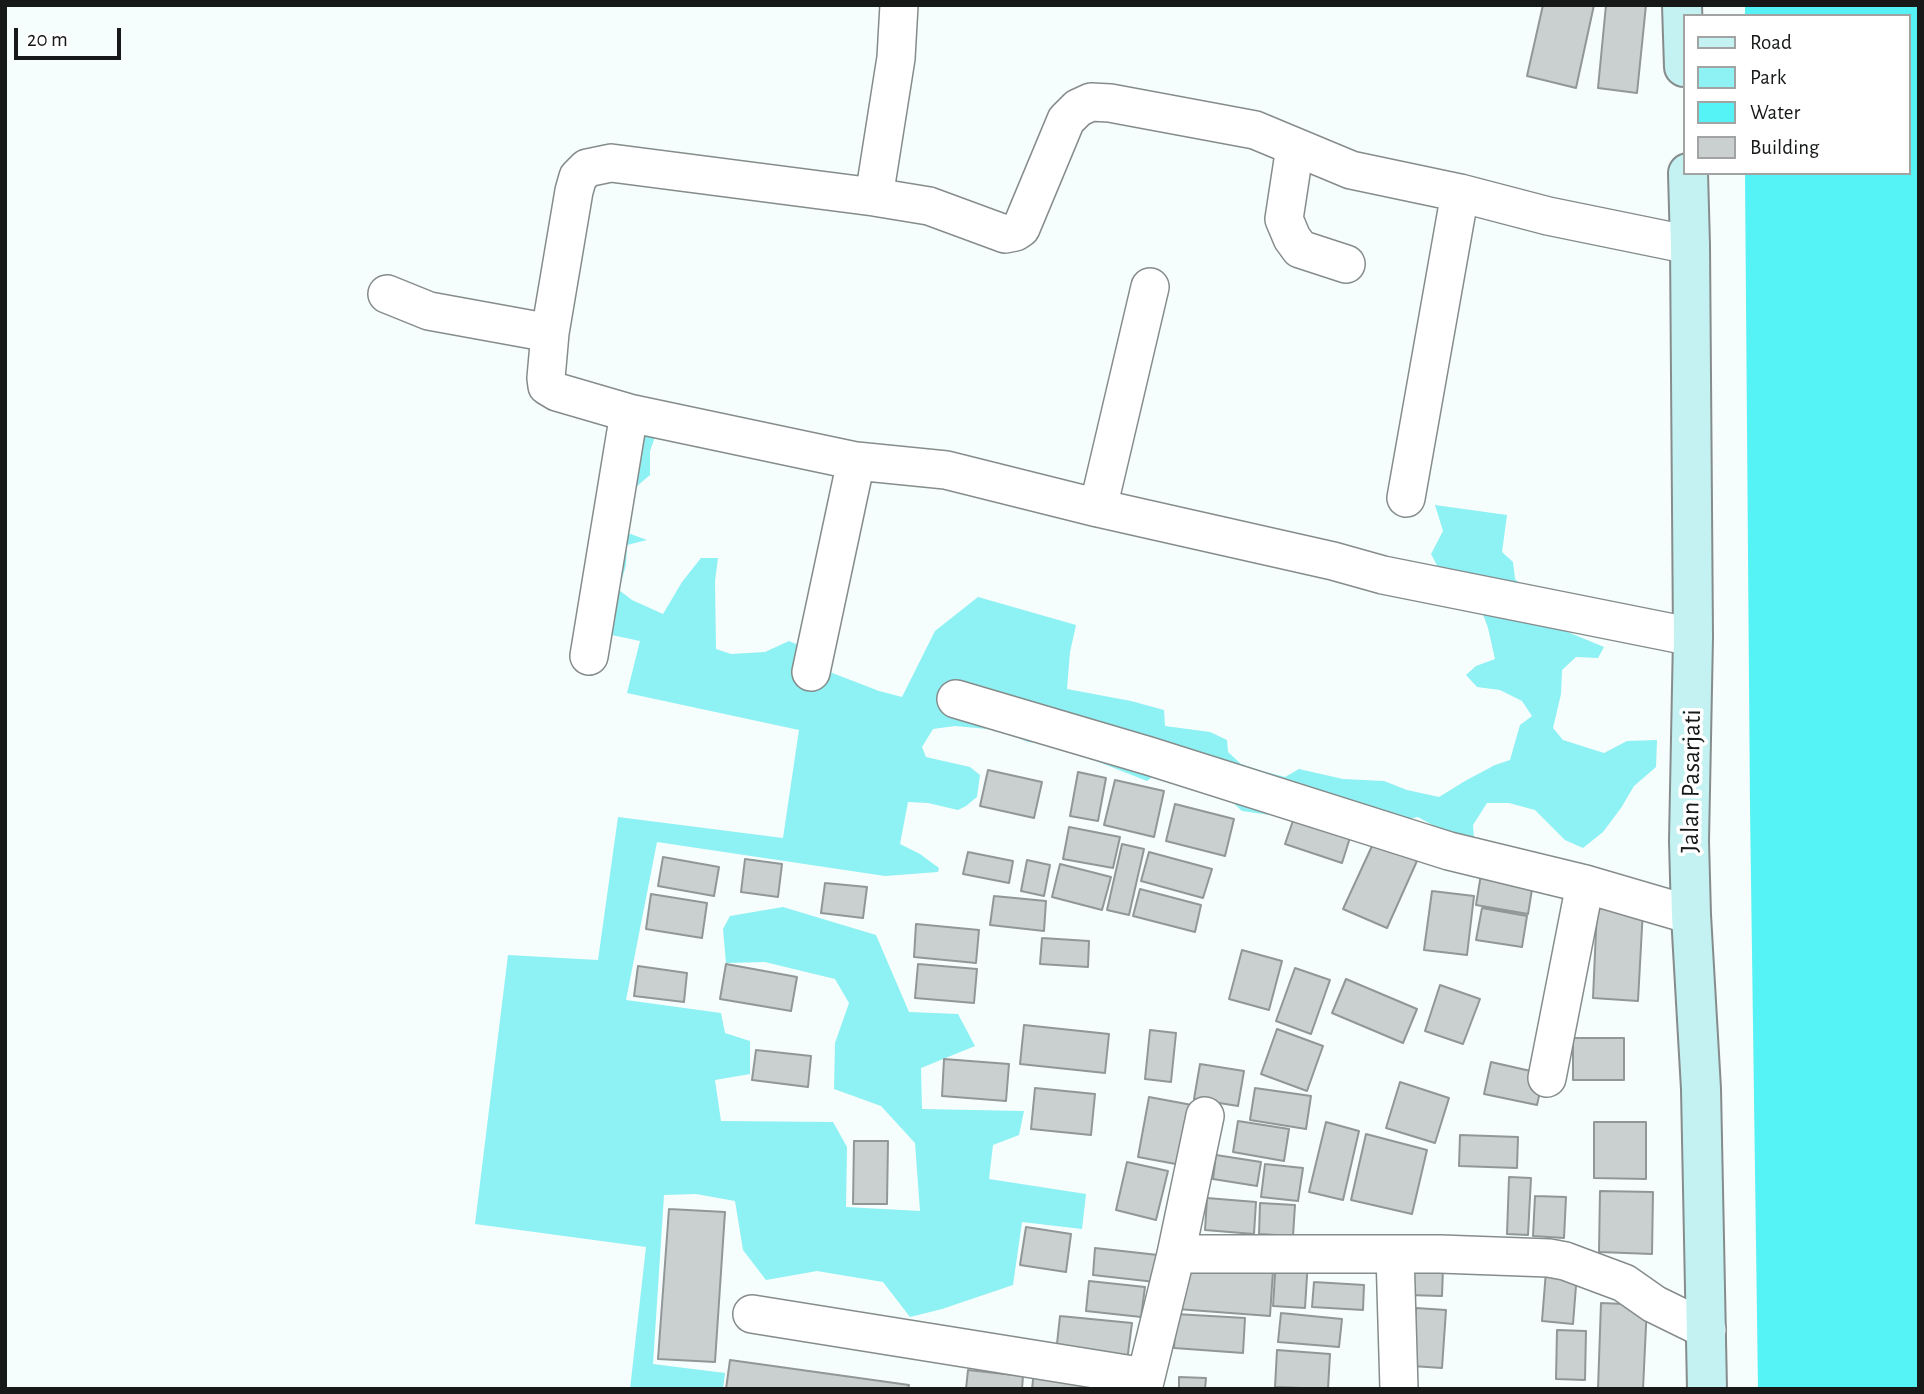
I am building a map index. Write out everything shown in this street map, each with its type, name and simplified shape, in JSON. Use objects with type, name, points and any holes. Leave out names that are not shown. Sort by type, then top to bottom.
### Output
[{"type":"main road","name":"Jalan Pasarjati","points":[[1688,175],[1693,637],[1689,841],[1701,1089],[1707,1389]]},
{"type":"street","points":[[874,197],[896,58],[899,5]]},
{"type":"street","points":[[1690,245],[1548,216],[1460,193],[1351,170],[1255,130],[1110,103],[1091,102],[1078,107],[1066,120],[1021,228],[1005,234],[929,206],[874,197],[611,163],[587,168],[578,177],[574,191],[550,333],[547,386],[629,413],[856,461],[946,470],[1383,575],[1693,637]]},
{"type":"street","points":[[1296,147],[1284,219],[1292,238],[1300,249],[1346,264]]},
{"type":"street","points":[[1406,498],[1460,193]]},
{"type":"street","points":[[1098,508],[1150,287]]},
{"type":"street","points":[[387,294],[429,311],[550,333]]},
{"type":"street","points":[[589,656],[629,413]]},
{"type":"street","points":[[811,672],[856,461]]},
{"type":"street","points":[[956,699],[1449,850],[1586,884],[1691,915]]},
{"type":"street","points":[[1547,1078],[1586,884]]},
{"type":"street","points":[[752,1314],[1144,1383],[1176,1254],[1205,1116]]},
{"type":"street","points":[[1176,1254],[1395,1254],[1549,1258],[1565,1261],[1624,1283],[1654,1304],[1707,1330]]},
{"type":"street","points":[[1395,1254],[1399,1389]]},
{"type":"green space","points":[[629,410],[662,417],[650,451],[650,475],[623,498],[617,529],[647,540],[627,545],[626,565],[619,590],[632,600],[663,614],[682,582],[701,558],[718,558],[715,581],[716,649],[731,654],[765,652],[789,641],[807,649],[822,669],[902,697],[935,631],[978,597],[1076,625],[1070,652],[1067,689],[1164,710],[1165,726],[1210,732],[1227,740],[1228,752],[1241,764],[1262,771],[1285,777],[1299,769],[1343,779],[1384,781],[1407,790],[1439,797],[1495,765],[1510,760],[1520,725],[1532,716],[1522,701],[1500,690],[1477,687],[1466,675],[1476,666],[1495,659],[1479,603],[1443,577],[1431,554],[1443,531],[1435,505],[1507,515],[1502,552],[1513,562],[1515,579],[1549,611],[1546,623],[1604,647],[1598,658],[1576,657],[1562,670],[1561,694],[1553,728],[1563,740],[1604,753],[1627,741],[1657,740],[1656,767],[1634,786],[1603,832],[1583,848],[1565,840],[1535,810],[1509,803],[1487,803],[1473,825],[1474,838],[1454,837],[1418,817],[1383,824],[1288,811],[1270,815],[1242,811],[1231,801],[1192,783],[1157,773],[1147,781],[1058,746],[1028,742],[998,730],[955,726],[933,729],[922,747],[926,757],[970,767],[980,775],[977,797],[958,810],[928,803],[908,802],[900,844],[939,868],[938,872],[885,876],[657,842],[626,1000],[721,1013],[725,1033],[750,1041],[750,1074],[715,1080],[721,1121],[833,1122],[847,1147],[846,1207],[920,1211],[915,1143],[881,1106],[834,1089],[835,1043],[849,1003],[835,979],[765,962],[726,963],[723,929],[730,916],[783,907],[876,935],[909,1012],[958,1014],[975,1046],[921,1068],[922,1109],[1024,1111],[1019,1135],[993,1145],[989,1179],[1086,1194],[1082,1229],[1022,1222],[1013,1285],[910,1317],[883,1282],[817,1271],[766,1280],[743,1250],[735,1201],[696,1194],[664,1195],[653,1364],[725,1373],[723,1389],[630,1389],[646,1247],[475,1224],[508,955],[598,960],[618,817],[783,838],[799,730],[627,693],[640,641],[574,627],[583,603]]},
{"type":"water","points":[[1745,5],[1919,5],[1919,1389],[1758,1389],[1745,175],[1910,175],[1910,14],[1745,14]]},
{"type":"building","points":[[1543,5],[1594,5],[1576,88],[1527,76]]},
{"type":"building","points":[[1606,5],[1646,5],[1637,93],[1598,88]]},
{"type":"building","points":[[988,770],[1042,782],[1034,818],[980,806]]},
{"type":"building","points":[[1078,772],[1106,778],[1098,821],[1070,816]]},
{"type":"building","points":[[1115,780],[1164,791],[1154,837],[1104,825]]},
{"type":"building","points":[[1175,804],[1234,819],[1225,856],[1166,841]]},
{"type":"building","points":[[1298,806],[1354,825],[1342,863],[1285,844]]},
{"type":"building","points":[[1069,827],[1120,837],[1113,868],[1063,859]]},
{"type":"building","points":[[1378,833],[1421,852],[1387,928],[1343,909]]},
{"type":"building","points":[[1122,844],[1144,849],[1129,915],[1107,910]]},
{"type":"building","points":[[968,852],[1013,861],[1009,883],[963,874]]},
{"type":"building","points":[[1149,852],[1212,869],[1203,898],[1141,881]]},
{"type":"building","points":[[663,857],[719,867],[714,896],[658,886]]},
{"type":"building","points":[[745,859],[782,864],[778,897],[741,892]]},
{"type":"building","points":[[1027,860],[1050,865],[1044,896],[1021,891]]},
{"type":"building","points":[[1060,864],[1111,877],[1102,910],[1052,897]]},
{"type":"building","points":[[1482,868],[1534,877],[1528,914],[1476,905]]},
{"type":"building","points":[[825,883],[867,887],[863,918],[821,913]]},
{"type":"building","points":[[1140,889],[1201,905],[1195,932],[1133,916]]},
{"type":"building","points":[[1432,891],[1474,896],[1467,955],[1424,950]]},
{"type":"building","points":[[651,894],[707,903],[702,938],[646,929]]},
{"type":"building","points":[[994,896],[1046,901],[1044,931],[990,925]]},
{"type":"building","points":[[1482,908],[1527,916],[1522,947],[1476,940]]},
{"type":"building","points":[[1597,908],[1643,909],[1638,1001],[1593,998]]},
{"type":"building","points":[[916,924],[979,930],[976,963],[914,957]]},
{"type":"building","points":[[1042,938],[1089,941],[1088,967],[1040,964]]},
{"type":"building","points":[[1242,950],[1282,961],[1269,1010],[1229,999]]},
{"type":"building","points":[[726,964],[797,977],[791,1011],[720,999]]},
{"type":"building","points":[[918,964],[977,969],[974,1003],[915,998]]},
{"type":"building","points":[[638,966],[687,973],[684,1002],[634,996]]},
{"type":"building","points":[[1295,968],[1330,980],[1311,1034],[1276,1021]]},
{"type":"building","points":[[1346,979],[1417,1009],[1403,1043],[1332,1013]]},
{"type":"building","points":[[1440,985],[1480,999],[1463,1044],[1425,1031]]},
{"type":"building","points":[[1024,1025],[1109,1034],[1105,1073],[1020,1064]]},
{"type":"building","points":[[1277,1029],[1323,1046],[1307,1091],[1261,1074]]},
{"type":"building","points":[[1150,1030],[1176,1033],[1171,1082],[1145,1079]]},
{"type":"building","points":[[1573,1038],[1624,1038],[1624,1080],[1573,1080]]},
{"type":"building","points":[[756,1050],[811,1056],[808,1087],[752,1080]]},
{"type":"building","points":[[944,1059],[1009,1064],[1006,1101],[942,1096]]},
{"type":"building","points":[[1491,1062],[1544,1074],[1537,1105],[1484,1094]]},
{"type":"building","points":[[1200,1064],[1244,1071],[1238,1106],[1194,1099]]},
{"type":"building","points":[[1400,1082],[1449,1098],[1435,1143],[1386,1128]]},
{"type":"building","points":[[1035,1088],[1095,1094],[1091,1135],[1031,1129]]},
{"type":"building","points":[[1255,1088],[1311,1096],[1306,1129],[1250,1120]]},
{"type":"building","points":[[1149,1097],[1192,1105],[1181,1165],[1138,1157]]},
{"type":"building","points":[[1238,1121],[1289,1129],[1284,1161],[1233,1152]]},
{"type":"building","points":[[1326,1122],[1359,1131],[1343,1200],[1309,1192]]},
{"type":"building","points":[[1594,1122],[1646,1122],[1646,1179],[1594,1178]]},
{"type":"building","points":[[1366,1134],[1427,1150],[1412,1214],[1351,1200]]},
{"type":"building","points":[[1460,1135],[1518,1137],[1517,1168],[1459,1166]]},
{"type":"building","points":[[854,1141],[888,1141],[887,1204],[853,1204]]},
{"type":"building","points":[[1216,1155],[1261,1162],[1257,1186],[1213,1179]]},
{"type":"building","points":[[1127,1162],[1168,1171],[1156,1220],[1116,1210]]},
{"type":"building","points":[[1265,1164],[1303,1168],[1298,1201],[1261,1197]]},
{"type":"building","points":[[1509,1177],[1531,1178],[1528,1235],[1507,1234]]},
{"type":"building","points":[[1600,1191],[1653,1192],[1652,1254],[1599,1252]]},
{"type":"building","points":[[1535,1196],[1566,1197],[1564,1238],[1533,1236]]},
{"type":"building","points":[[1207,1198],[1256,1202],[1254,1234],[1205,1230]]},
{"type":"building","points":[[1260,1203],[1295,1205],[1293,1236],[1259,1234]]},
{"type":"building","points":[[669,1209],[725,1212],[715,1362],[658,1359]]},
{"type":"building","points":[[1026,1227],[1071,1234],[1066,1272],[1020,1265]]},
{"type":"building","points":[[1095,1248],[1158,1255],[1155,1282],[1093,1275]]},
{"type":"building","points":[[1276,1259],[1308,1260],[1305,1308],[1273,1306]]},
{"type":"building","points":[[1180,1264],[1273,1271],[1270,1316],[1177,1309]]},
{"type":"building","points":[[1407,1267],[1443,1268],[1442,1296],[1407,1295]]},
{"type":"building","points":[[1546,1271],[1577,1273],[1573,1324],[1542,1321]]},
{"type":"building","points":[[1089,1281],[1145,1287],[1141,1317],[1086,1311]]},
{"type":"building","points":[[1314,1282],[1364,1285],[1363,1310],[1312,1307]]},
{"type":"building","points":[[1601,1303],[1647,1305],[1643,1389],[1598,1389]]},
{"type":"building","points":[[1416,1308],[1446,1310],[1442,1368],[1412,1366]]},
{"type":"building","points":[[1281,1313],[1342,1319],[1339,1347],[1278,1342]]},
{"type":"building","points":[[1176,1314],[1245,1318],[1243,1353],[1174,1348]]},
{"type":"building","points":[[1060,1316],[1132,1323],[1127,1361],[1056,1353]]},
{"type":"building","points":[[1557,1330],[1586,1331],[1585,1380],[1556,1379]]},
{"type":"building","points":[[1277,1350],[1330,1354],[1328,1389],[1275,1387]]},
{"type":"building","points":[[730,1360],[909,1385],[908,1389],[726,1389]]},
{"type":"building","points":[[968,1370],[1023,1376],[1022,1389],[966,1389]]},
{"type":"building","points":[[1034,1371],[1110,1389],[1032,1389]]},
{"type":"building","points":[[1179,1377],[1206,1378],[1205,1389],[1179,1389]]}]
